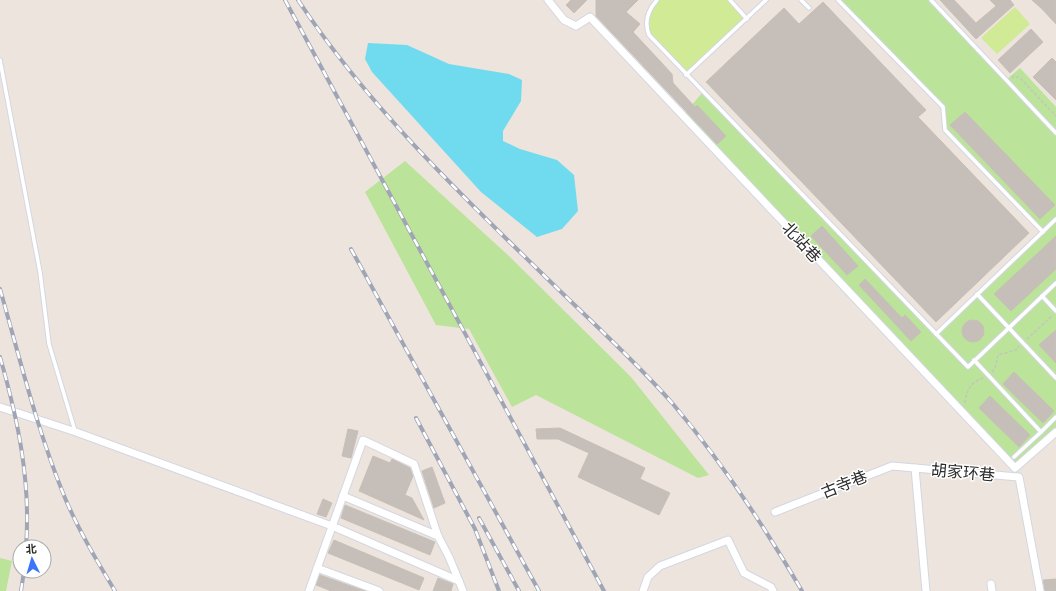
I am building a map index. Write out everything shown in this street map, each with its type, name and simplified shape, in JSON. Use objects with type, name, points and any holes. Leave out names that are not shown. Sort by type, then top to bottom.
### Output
[{"type":"street","name":"北站巷","points":[[548,0],[564,20],[576,26],[590,17],[1016,468],[1056,432]]},
{"type":"street","points":[[0,407],[76,432],[332,526],[459,581]]},
{"type":"street","points":[[308,591],[363,440],[414,464],[438,536],[463,591]]},
{"type":"street","name":"古寺巷","points":[[775,512],[892,466],[916,468]]},
{"type":"street","name":"胡家环巷","points":[[926,591],[916,468],[1019,477],[1040,591]]},
{"type":"street","points":[[343,496],[438,536]]},
{"type":"street","points":[[643,591],[648,577],[660,566],[728,540],[744,574],[771,587],[773,591]]},
{"type":"street","points":[[317,568],[379,591]]},
{"type":"lane","points":[[658,0],[650,9],[646,26],[649,35],[968,367],[1056,283]]},
{"type":"lane","points":[[730,0],[746,18]]},
{"type":"lane","points":[[686,75],[766,0]]},
{"type":"lane","points":[[802,0],[809,8]]},
{"type":"lane","points":[[838,0],[943,107],[945,130],[1043,232]]},
{"type":"lane","points":[[930,0],[1056,133]]},
{"type":"lane","points":[[0,60],[40,272],[49,344],[76,432]]},
{"type":"lane","points":[[936,334],[1056,219]]},
{"type":"lane","points":[[977,294],[1056,378]]},
{"type":"lane","points":[[1042,296],[1056,312]]},
{"type":"lane","points":[[974,360],[1041,432]]},
{"type":"lane","points":[[1014,457],[1056,417]]},
{"type":"path","points":[[1008,82],[1014,76],[1020,78],[1056,116]]},
{"type":"path","points":[[964,413],[967,392],[972,382],[989,376],[996,368],[998,355],[1016,350],[1056,312]]},
{"type":"green space","points":[[657,0],[730,0],[747,19],[686,75],[660,49],[648,31],[647,22],[649,11]]},
{"type":"green space","points":[[838,0],[931,0],[1006,80],[1020,68],[1056,107],[1056,432],[1015,468],[683,115],[703,92],[936,334],[1042,232],[945,130],[943,107]]},
{"type":"green space","points":[[1015,7],[1030,24],[997,54],[981,38]]},
{"type":"green space","points":[[405,161],[510,257],[631,377],[709,475],[698,478],[536,395],[512,407],[469,329],[436,325],[365,192]]},
{"type":"green space","points":[[0,558],[12,561],[6,591],[0,591]]},
{"type":"water","points":[[368,43],[407,45],[449,64],[509,74],[522,80],[521,101],[503,131],[503,141],[520,149],[557,160],[574,175],[578,211],[562,229],[537,237],[481,192],[372,72],[365,59]]},
{"type":"building","points":[[571,0],[587,0],[574,13],[566,5]]},
{"type":"building","points":[[596,0],[638,0],[626,12],[640,24],[633,32],[672,74],[673,83],[695,107],[697,105],[726,136],[717,144],[596,16]]},
{"type":"building","points":[[940,0],[954,0],[976,23],[996,6],[990,0],[1010,0],[1014,5],[976,39]]},
{"type":"building","points":[[1032,0],[1056,0],[1056,24],[1042,9]]},
{"type":"building","points":[[823,2],[926,110],[918,117],[1029,233],[936,322],[706,82],[784,8],[799,24]]},
{"type":"building","points":[[1031,29],[1043,42],[1010,73],[998,60]]},
{"type":"building","points":[[1052,58],[1056,62],[1056,100],[1033,77]]},
{"type":"building","points":[[965,112],[1055,205],[1040,219],[950,125]]},
{"type":"building","points":[[822,226],[858,266],[847,275],[811,236]]},
{"type":"building","points":[[1056,236],[1056,269],[1011,311],[994,294]]},
{"type":"building","points":[[865,279],[902,318],[905,315],[921,332],[911,341],[859,285]]},
{"type":"building","points":[[973,320],[981,323],[984,331],[981,339],[973,342],[965,339],[962,331],[965,323]]},
{"type":"building","points":[[1056,330],[1056,363],[1039,345]]},
{"type":"building","points":[[1014,372],[1054,411],[1043,423],[1003,384]]},
{"type":"building","points":[[990,396],[1030,435],[1019,447],[979,408]]},
{"type":"building","points":[[560,428],[645,468],[640,479],[670,493],[659,515],[578,477],[589,453],[558,439],[537,439],[536,429]]},
{"type":"building","points":[[348,429],[358,431],[351,458],[342,456]]},
{"type":"building","points":[[373,456],[390,463],[392,459],[410,468],[413,476],[405,495],[412,498],[424,520],[359,491]]},
{"type":"building","points":[[432,467],[445,503],[434,508],[422,471]]},
{"type":"building","points":[[323,499],[332,503],[326,517],[317,514]]},
{"type":"building","points":[[345,505],[435,542],[430,555],[341,518]]},
{"type":"building","points":[[334,540],[424,578],[419,590],[328,553]]},
{"type":"building","points":[[320,575],[365,591],[331,591],[316,585]]},
{"type":"building","points":[[438,578],[453,584],[451,591],[433,591]]},
{"type":"building","points":[[1056,579],[1056,591],[1045,591],[1043,580]]},
{"type":"railway","points":[[285,0],[604,591]]},
{"type":"railway","points":[[298,0],[326,40],[356,78],[420,151],[487,220],[631,359],[673,404],[742,495],[802,591]]},
{"type":"railway","points":[[351,249],[539,591]]},
{"type":"railway","points":[[0,289],[30,394],[55,472],[76,522],[115,591]]},
{"type":"railway","points":[[0,357],[22,451],[27,498],[26,539]]},
{"type":"railway","points":[[416,418],[475,529],[499,591]]},
{"type":"railway","points":[[479,518],[519,591]]},
{"type":"railway","points":[[21,591],[23,579]]}]
